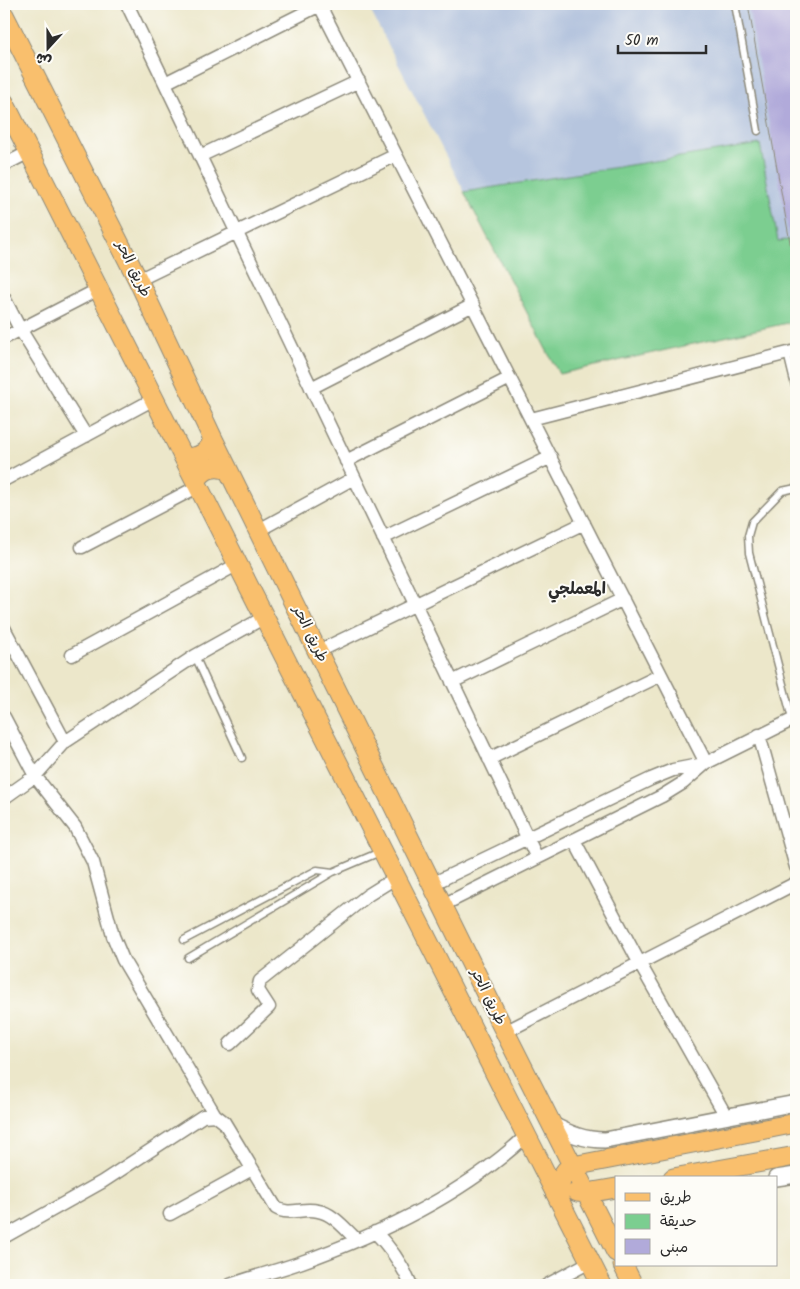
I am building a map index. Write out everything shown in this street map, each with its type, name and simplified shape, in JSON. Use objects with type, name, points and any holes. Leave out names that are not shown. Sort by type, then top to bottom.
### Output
[{"type":"main road","name":"طريق الحر","points":[[4,15],[138,280],[228,470],[319,651],[490,1002],[615,1250]]},
{"type":"main road","name":"طريق الحر","points":[[4,102],[13,127],[29,152],[555,1187],[602,1285]]},
{"type":"main road","points":[[184,457],[202,455],[211,445],[213,439]]},
{"type":"main road","points":[[197,483],[199,475],[210,468],[216,467],[228,470]]},
{"type":"main road","points":[[467,1016],[481,1014],[490,1002]]},
{"type":"main road","points":[[479,1040],[490,1031],[505,1032]]},
{"type":"main road","points":[[615,1188],[575,1199],[555,1187],[557,1165],[570,1160],[796,1123]]},
{"type":"main road","points":[[685,1176],[796,1156]]},
{"type":"main road","points":[[624,1266],[633,1285]]},
{"type":"street","points":[[129,4],[165,83],[537,858]]},
{"type":"street","points":[[165,83],[320,4],[706,763]]},
{"type":"street","points":[[200,156],[358,80]]},
{"type":"street","points":[[4,165],[29,152]]},
{"type":"street","points":[[138,280],[396,155]]},
{"type":"street","points":[[4,338],[99,290]]},
{"type":"street","points":[[4,298],[20,329],[86,436]]},
{"type":"street","points":[[311,388],[473,305]]},
{"type":"street","points":[[531,419],[791,352]]},
{"type":"street","points":[[346,461],[510,378]]},
{"type":"street","points":[[4,480],[154,399]]},
{"type":"street","points":[[383,538],[551,458]]},
{"type":"street","points":[[258,530],[354,478]]},
{"type":"street","points":[[82,547],[197,483]]},
{"type":"street","points":[[319,651],[416,606],[584,523]]},
{"type":"street","points":[[72,655],[238,564]]},
{"type":"street","points":[[452,682],[623,599]]},
{"type":"street","points":[[4,798],[35,776],[65,742],[195,656],[265,617]]},
{"type":"street","points":[[4,628],[65,742]]},
{"type":"street","points":[[489,759],[662,675]]},
{"type":"street","points":[[4,717],[35,776],[75,826],[94,862],[113,936],[123,960],[215,1115],[224,1122],[276,1208],[285,1213],[318,1210],[328,1214],[356,1239]]},
{"type":"street","points":[[443,905],[662,796],[706,763],[794,718]]},
{"type":"street","points":[[759,735],[796,867]]},
{"type":"street","points":[[432,884],[662,774],[706,763]]},
{"type":"street","points":[[574,840],[640,964],[726,1116]]},
{"type":"street","points":[[230,1044],[269,1007],[258,990],[260,981],[368,894],[397,878]]},
{"type":"street","points":[[505,1032],[796,883]]},
{"type":"street","points":[[552,1124],[573,1136],[588,1140],[605,1140],[796,1103]]},
{"type":"street","points":[[4,1237],[102,1182],[203,1116],[215,1115]]},
{"type":"street","points":[[230,1285],[298,1263],[375,1232],[452,1191],[490,1168],[527,1135]]},
{"type":"street","points":[[170,1214],[252,1169]]},
{"type":"street","points":[[778,1178],[796,1175]]},
{"type":"street","points":[[375,1232],[392,1249],[411,1285]]},
{"type":"street","points":[[548,1285],[590,1262]]},
{"type":"lane","points":[[734,4],[758,131]]},
{"type":"lane","points":[[791,352],[796,390]]},
{"type":"lane","points":[[794,718],[749,553],[748,536],[752,522],[766,506],[782,490],[796,488]]},
{"type":"lane","points":[[195,656],[242,758]]},
{"type":"lane","points":[[188,958],[333,872],[383,850]]},
{"type":"lane","points":[[184,940],[317,870],[333,872]]},
{"type":"shaded area","points":[[367,4],[796,4],[796,321],[559,374]]},
{"type":"green space","points":[[760,144],[778,241],[796,239],[796,321],[559,374],[464,192]]},
{"type":"building","points":[[748,4],[796,4],[796,247],[791,248]]},
{"type":"district","name":"المعملجي","points":[[577,589]]}]
